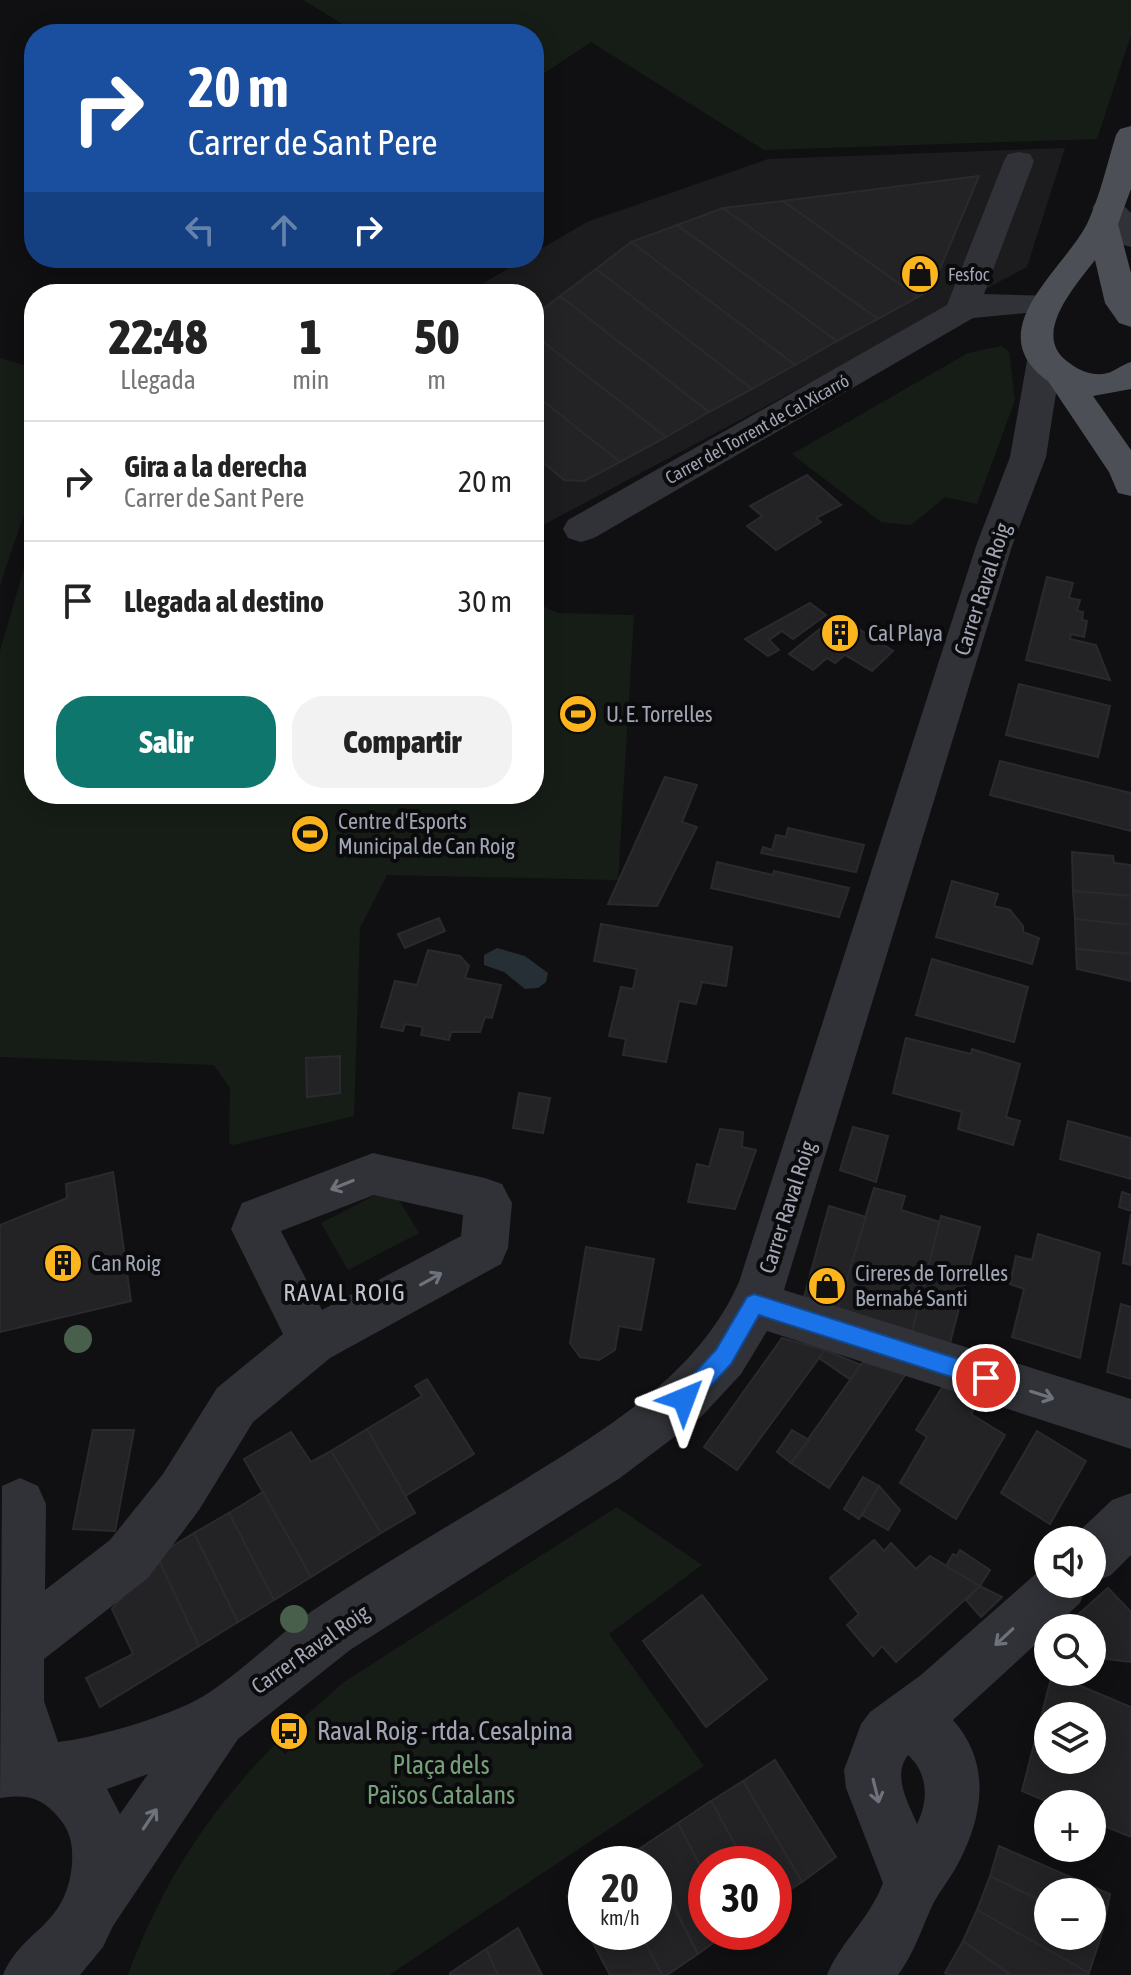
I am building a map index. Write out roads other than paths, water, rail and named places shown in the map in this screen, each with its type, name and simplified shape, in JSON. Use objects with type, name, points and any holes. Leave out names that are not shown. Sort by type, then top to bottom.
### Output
[{"type":"main road","points":[[1128,311],[1115,227],[1131,135]]},
{"type":"main road","points":[[1115,227],[1044,300],[1036,322],[1063,374],[1128,477]]},
{"type":"main road","points":[[1044,300],[1076,289],[1097,292],[1128,311]]},
{"type":"main road","points":[[1063,374],[1114,384],[1131,373]]},
{"type":"main road","points":[[1128,477],[1131,373]]},
{"type":"street","points":[[961,311],[1019,161]]},
{"type":"street","points":[[983,258],[994,282],[1044,300]]},
{"type":"street","name":"Carrer del Torrent de Cal Xicarró","points":[[581,529],[961,311],[985,304],[1044,300]]},
{"type":"street","name":"Carrer del Torrent de Cal Xicarró","points":[[932,330],[977,323],[1014,329],[1063,374]]},
{"type":"street","name":"Carrer Raval Roig","points":[[1028,457],[1063,374]]},
{"type":"street","name":"Carrer Raval Roig","points":[[28,1770],[93,1766],[218,1719],[331,1631],[602,1460],[657,1420],[715,1367],[744,1326],[754,1304],[994,546],[1063,374]]},
{"type":"street","points":[[8,1664],[129,1559],[181,1492],[235,1405],[312,1341],[479,1252],[486,1242],[488,1203],[485,1199],[373,1174],[259,1218],[255,1229],[307,1337],[312,1341]]},
{"type":"street","points":[[754,1304],[1131,1424]]},
{"type":"street","points":[[20,1504],[8,1664],[28,1770],[65,1782],[84,1803],[98,1833],[101,1864],[66,1949]]},
{"type":"street","points":[[1106,1543],[1131,1519]]},
{"type":"street","points":[[912,1883],[877,1798],[872,1770],[881,1744],[941,1695],[1046,1598]]},
{"type":"street","name":"Carrer Raval Roig","points":[[66,1949],[218,1719]]},
{"type":"street","points":[[857,1975],[870,1965],[888,1940],[912,1883],[936,1851],[945,1831],[954,1788],[953,1775],[936,1743],[915,1726],[902,1724]]},
{"type":"place","name":"Fesfoc","points":[[920,274]]},
{"type":"place","name":"Cal Playa","points":[[840,633]]},
{"type":"place","name":"U. E. Torrelles","points":[[578,714]]},
{"type":"place","name":"Centre d'Esports Municipal de Can Roig","points":[[310,834]]},
{"type":"place","name":"Can Roig","points":[[63,1263]]},
{"type":"place","name":"Cireres de Torrelles Bernabé Santi","points":[[827,1286]]},
{"type":"place","name":"Raval Roig - rtda. Cesalpina","points":[[289,1731]]},
{"type":"district","name":"RAVAL ROIG","points":[[345,1292]]},
{"type":"park label","name":"Plaça dels Països Catalans","points":[[441,1780]]}]
